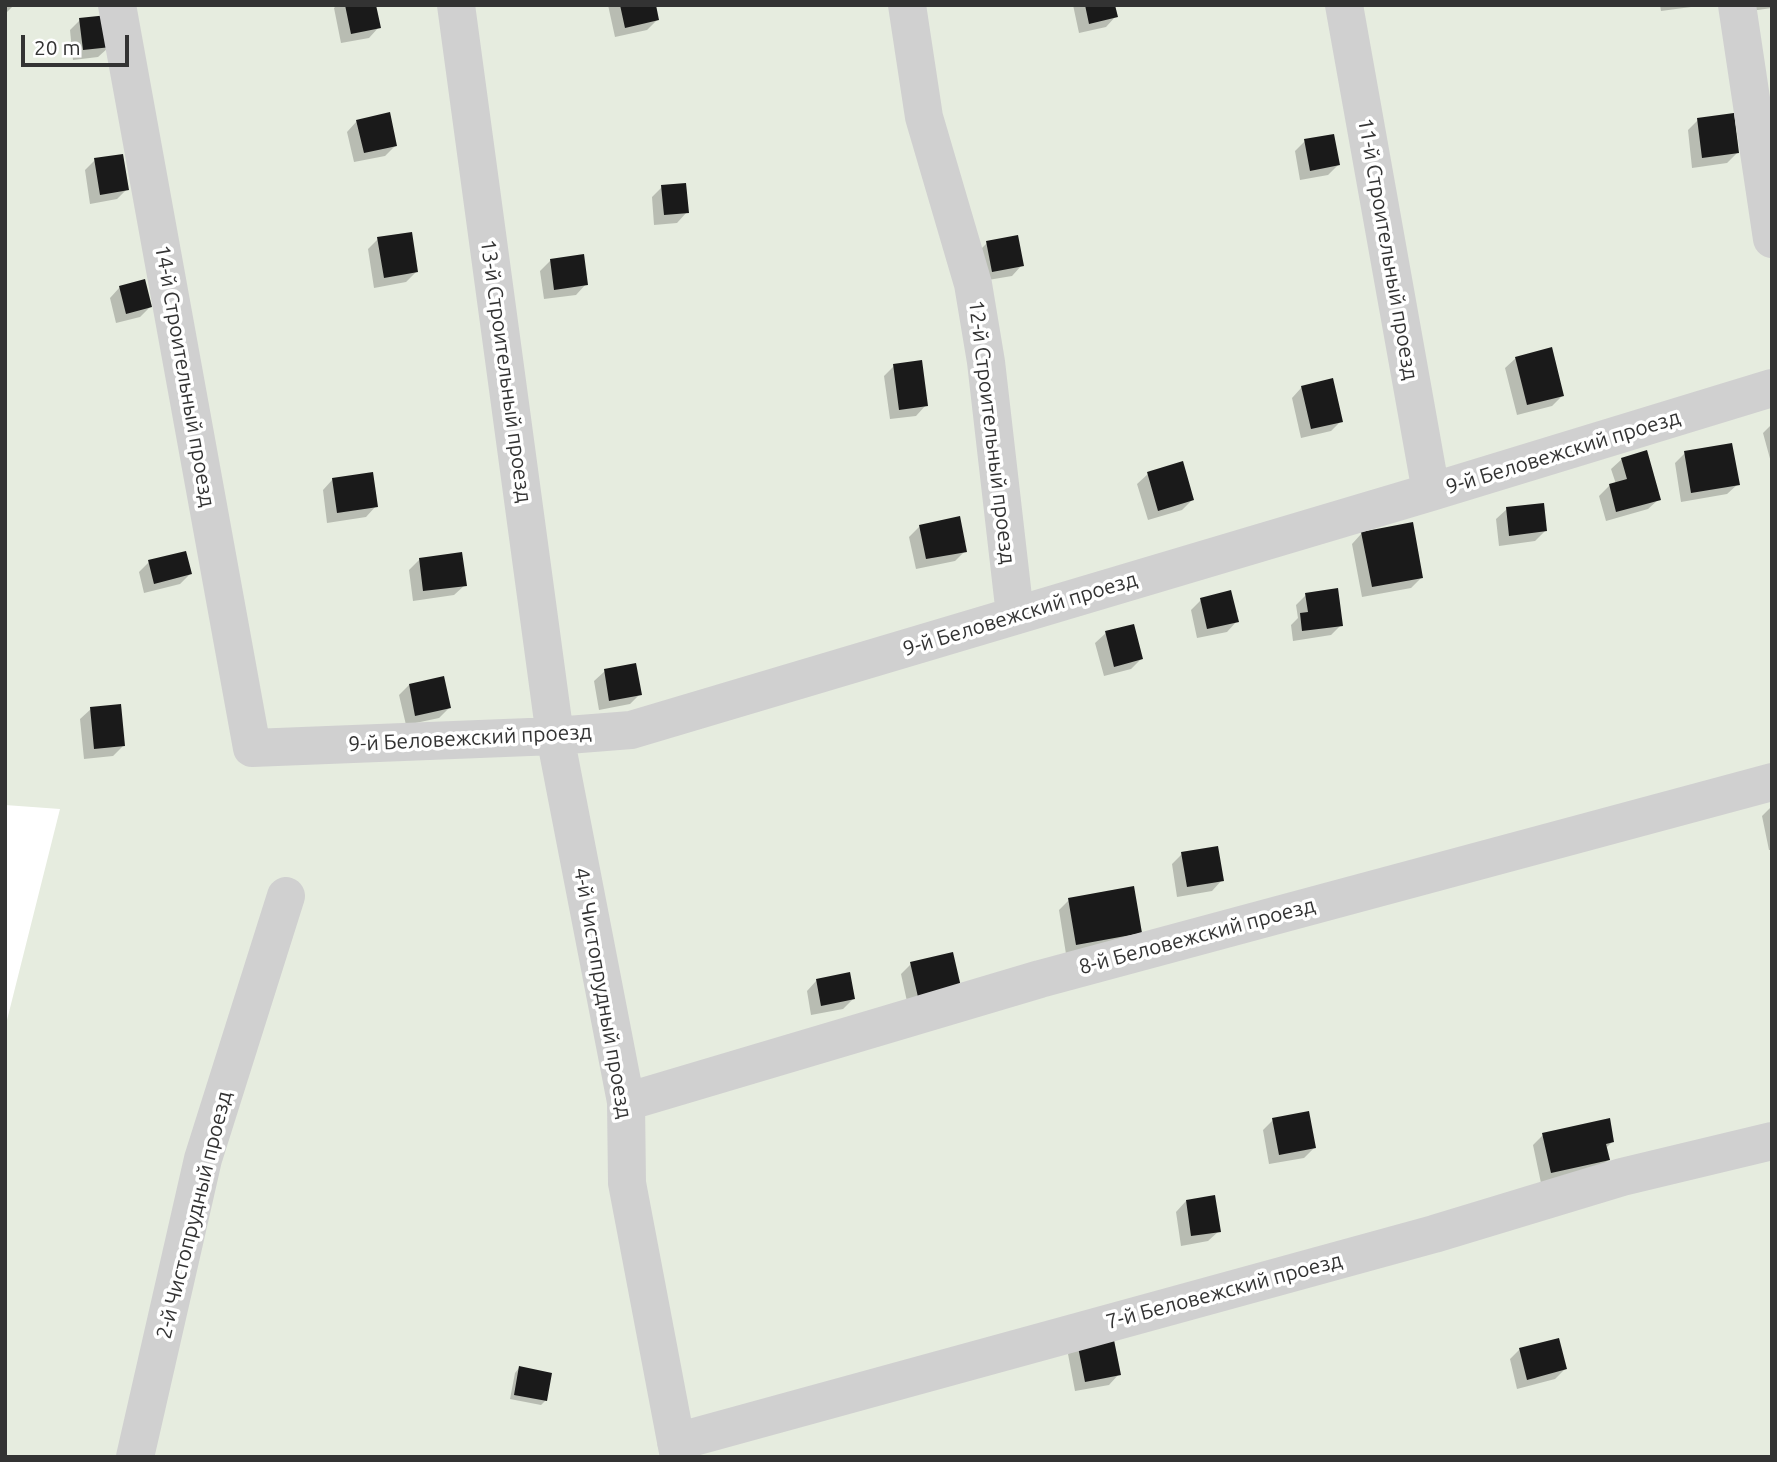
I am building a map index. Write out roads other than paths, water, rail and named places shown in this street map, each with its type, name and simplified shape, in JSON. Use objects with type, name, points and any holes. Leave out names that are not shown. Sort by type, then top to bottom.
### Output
[{"type":"lane","name":"14-й Строительный проезд","points":[[117,5],[252,748]]},
{"type":"lane","name":"13-й Строительный проезд","points":[[456,5],[555,736]]},
{"type":"lane","name":"12-й Строительный проезд","points":[[907,5],[923,117],[973,284],[986,362],[1015,615]]},
{"type":"lane","name":"11-й Строительный проезд","points":[[1344,5],[1431,492]]},
{"type":"lane","points":[[1737,5],[1772,239]]},
{"type":"lane","name":"9-й Беловежский проезд","points":[[252,748],[555,736],[631,730],[1772,388]]},
{"type":"lane","name":"4-й Чистопрудный проезд","points":[[555,736],[626,1102],[627,1183],[677,1449]]},
{"type":"lane","name":"8-й Беловежский проезд","points":[[626,1102],[1040,979],[1772,782]]},
{"type":"lane","name":"2-й Чистопрудный проезд","points":[[135,1457],[203,1159],[286,896]]},
{"type":"lane","name":"7-й Беловежский проезд","points":[[677,1449],[1434,1234],[1622,1177],[1772,1142]]}]
